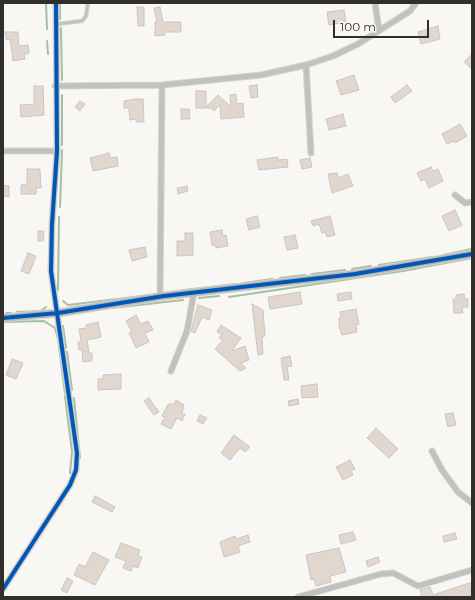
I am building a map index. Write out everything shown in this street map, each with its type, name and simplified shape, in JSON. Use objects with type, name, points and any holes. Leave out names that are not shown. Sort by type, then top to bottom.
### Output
[{"type":"street","points":[[3,589],[70,485],[76,470],[77,453],[51,270],[52,224],[57,151],[56,3]]},
{"type":"street","points":[[375,3],[378,30]]},
{"type":"street","points":[[56,86],[162,85],[260,75],[306,65],[333,56],[358,44],[410,11],[416,3]]},
{"type":"street","points":[[306,65],[311,153]]},
{"type":"street","points":[[160,297],[162,85]]},
{"type":"street","points":[[3,152],[57,151]]},
{"type":"street","points":[[454,195],[464,203],[472,202]]},
{"type":"street","points":[[3,318],[58,313],[194,292],[355,274],[472,254]]},
{"type":"street","points":[[171,371],[187,331],[194,292]]},
{"type":"street","points":[[432,451],[442,470],[458,492],[472,503]]},
{"type":"street","points":[[298,597],[381,574],[393,573],[418,586],[472,570]]},
{"type":"lane","points":[[56,24],[82,21],[86,16],[88,3]]},
{"type":"building","points":[[137,7],[144,7],[144,26],[138,26]]},
{"type":"building","points":[[160,7],[163,22],[181,22],[181,32],[165,32],[165,35],[155,36],[155,22],[157,22],[154,8]]},
{"type":"building","points":[[344,10],[346,22],[329,25],[327,12]]},
{"type":"building","points":[[438,26],[440,39],[421,44],[418,32]]},
{"type":"building","points":[[5,32],[18,32],[19,46],[28,45],[29,53],[24,54],[25,59],[13,61],[10,39],[6,40]]},
{"type":"building","points":[[472,54],[472,69],[464,62]]},
{"type":"building","points":[[354,75],[359,90],[341,95],[336,81]]},
{"type":"building","points":[[257,85],[258,97],[251,98],[249,86]]},
{"type":"building","points":[[407,85],[412,91],[395,103],[391,97]]},
{"type":"building","points":[[34,86],[43,86],[44,115],[21,117],[20,105],[34,104]]},
{"type":"building","points":[[196,91],[206,91],[206,107],[218,95],[231,107],[230,95],[236,94],[237,104],[243,103],[244,117],[221,119],[220,105],[214,111],[211,108],[196,108]]},
{"type":"building","points":[[143,99],[144,122],[136,122],[136,119],[130,120],[129,108],[124,108],[124,101]]},
{"type":"building","points":[[80,101],[85,104],[80,111],[75,107]]},
{"type":"building","points":[[181,109],[189,109],[190,119],[181,119]]},
{"type":"building","points":[[343,114],[346,126],[329,130],[326,119]]},
{"type":"building","points":[[460,124],[467,136],[455,143],[454,141],[447,144],[442,134]]},
{"type":"building","points":[[109,153],[110,158],[117,157],[118,166],[93,171],[90,158]]},
{"type":"building","points":[[278,157],[278,160],[287,159],[288,167],[259,170],[257,160]]},
{"type":"building","points":[[310,158],[312,167],[302,169],[300,160]]},
{"type":"building","points":[[431,167],[433,171],[438,169],[443,181],[429,188],[425,179],[421,181],[417,173]]},
{"type":"building","points":[[27,169],[40,169],[41,188],[36,188],[36,194],[21,194],[21,185],[27,184]]},
{"type":"building","points":[[337,173],[338,178],[348,174],[353,186],[332,193],[328,174]]},
{"type":"building","points":[[3,185],[9,186],[9,197],[3,196]]},
{"type":"building","points":[[187,186],[188,191],[178,194],[177,188]]},
{"type":"building","points":[[455,210],[462,225],[449,231],[442,216]]},
{"type":"building","points":[[257,216],[260,227],[249,230],[246,219]]},
{"type":"building","points":[[330,216],[335,235],[327,237],[325,232],[322,233],[319,224],[313,226],[311,221]]},
{"type":"building","points":[[222,230],[223,236],[226,235],[228,246],[216,248],[216,245],[212,245],[210,232]]},
{"type":"building","points":[[38,231],[44,231],[43,241],[38,241]]},
{"type":"building","points":[[185,233],[193,233],[193,255],[177,256],[177,241],[185,241]]},
{"type":"building","points":[[295,235],[298,248],[287,250],[284,237]]},
{"type":"building","points":[[145,247],[147,257],[132,261],[129,250]]},
{"type":"building","points":[[28,253],[36,256],[29,274],[21,271]]},
{"type":"building","points":[[300,292],[302,304],[270,309],[268,297]]},
{"type":"building","points":[[351,292],[352,299],[338,301],[337,294]]},
{"type":"building","points":[[464,294],[465,299],[468,299],[468,307],[462,307],[463,313],[454,313],[453,299],[456,299],[456,295]]},
{"type":"building","points":[[252,304],[263,310],[265,336],[262,337],[263,354],[258,355]]},
{"type":"building","points":[[198,305],[212,310],[209,320],[202,317],[195,333],[191,331]]},
{"type":"building","points":[[356,309],[359,324],[356,325],[357,332],[342,335],[339,326],[339,318],[341,318],[340,312]]},
{"type":"building","points":[[136,315],[141,324],[148,321],[153,330],[145,333],[149,342],[136,348],[129,333],[132,332],[126,321]]},
{"type":"building","points":[[98,322],[101,337],[87,340],[89,353],[92,353],[92,361],[83,362],[82,350],[79,350],[78,342],[81,341],[79,329],[86,328],[86,325]]},
{"type":"building","points":[[221,325],[241,338],[232,351],[245,346],[249,360],[241,363],[246,368],[240,371],[215,349],[223,340],[219,338],[222,334],[217,332]]},
{"type":"building","points":[[290,356],[292,366],[287,367],[289,380],[284,380],[281,358]]},
{"type":"building","points":[[12,359],[23,363],[16,379],[6,375]]},
{"type":"building","points":[[121,374],[121,389],[98,390],[98,379],[103,379],[103,375]]},
{"type":"building","points":[[317,384],[318,397],[302,398],[301,386]]},
{"type":"building","points":[[149,398],[159,412],[154,415],[144,401]]},
{"type":"building","points":[[298,399],[299,404],[289,406],[288,401]]},
{"type":"building","points":[[176,400],[184,405],[182,413],[185,414],[182,421],[177,418],[171,429],[161,424],[165,417],[162,416],[168,404],[174,404]]},
{"type":"building","points":[[453,413],[456,425],[448,427],[445,414]]},
{"type":"building","points":[[200,415],[207,418],[203,424],[197,421]]},
{"type":"building","points":[[376,428],[398,449],[389,458],[367,438]]},
{"type":"building","points":[[234,435],[250,447],[245,452],[240,448],[230,460],[221,453]]},
{"type":"building","points":[[350,460],[355,469],[351,471],[353,475],[343,480],[336,467]]},
{"type":"building","points":[[95,496],[115,507],[112,512],[92,502]]},
{"type":"building","points":[[353,532],[356,540],[341,544],[339,535]]},
{"type":"building","points":[[455,533],[457,539],[444,542],[443,536]]},
{"type":"building","points":[[248,535],[250,542],[238,546],[240,552],[224,557],[220,542],[235,536],[236,539]]},
{"type":"building","points":[[121,543],[140,550],[138,556],[142,557],[138,568],[133,566],[131,571],[123,568],[126,561],[115,557]]},
{"type":"building","points":[[339,548],[346,572],[330,576],[331,582],[316,586],[314,579],[311,580],[306,555]]},
{"type":"building","points":[[93,552],[109,560],[95,585],[74,575],[79,564],[85,567]]},
{"type":"building","points":[[378,557],[380,562],[368,567],[366,561]]},
{"type":"building","points":[[67,578],[73,581],[67,593],[61,590]]},
{"type":"building","points":[[472,582],[472,597],[422,597],[420,590],[430,587],[433,595]]},
{"type":"waterway","points":[[46,3],[47,29]]},
{"type":"waterway","points":[[60,3],[60,19]]},
{"type":"waterway","points":[[61,28],[62,80]]},
{"type":"waterway","points":[[47,41],[48,54]]},
{"type":"waterway","points":[[62,95],[62,145]]},
{"type":"waterway","points":[[60,207],[62,150]]},
{"type":"waterway","points":[[58,290],[59,217]]},
{"type":"waterway","points":[[443,255],[472,249]]},
{"type":"waterway","points":[[379,265],[432,257]]},
{"type":"waterway","points":[[229,297],[403,271],[472,258]]},
{"type":"waterway","points":[[352,269],[371,266]]},
{"type":"waterway","points":[[312,274],[345,270]]},
{"type":"waterway","points":[[280,278],[305,275]]},
{"type":"waterway","points":[[243,283],[273,279]]},
{"type":"waterway","points":[[184,290],[235,284]]},
{"type":"waterway","points":[[63,301],[68,305],[150,295]]},
{"type":"waterway","points":[[199,298],[219,296]]},
{"type":"waterway","points":[[112,308],[183,300]]},
{"type":"waterway","points":[[17,312],[41,311],[46,307]]},
{"type":"waterway","points":[[6,313],[11,313]]},
{"type":"waterway","points":[[3,322],[44,321],[55,328],[58,339],[65,393]]},
{"type":"waterway","points":[[63,326],[66,348]]},
{"type":"waterway","points":[[67,352],[72,390]]},
{"type":"waterway","points":[[65,396],[72,452],[70,473]]},
{"type":"waterway","points":[[74,398],[80,458]]},
{"type":"cycle path","points":[[3,589],[70,485],[76,470],[77,453],[51,271],[52,224],[57,151],[56,3]]},
{"type":"cycle path","points":[[3,318],[58,313],[164,296],[355,274],[472,254]]}]
